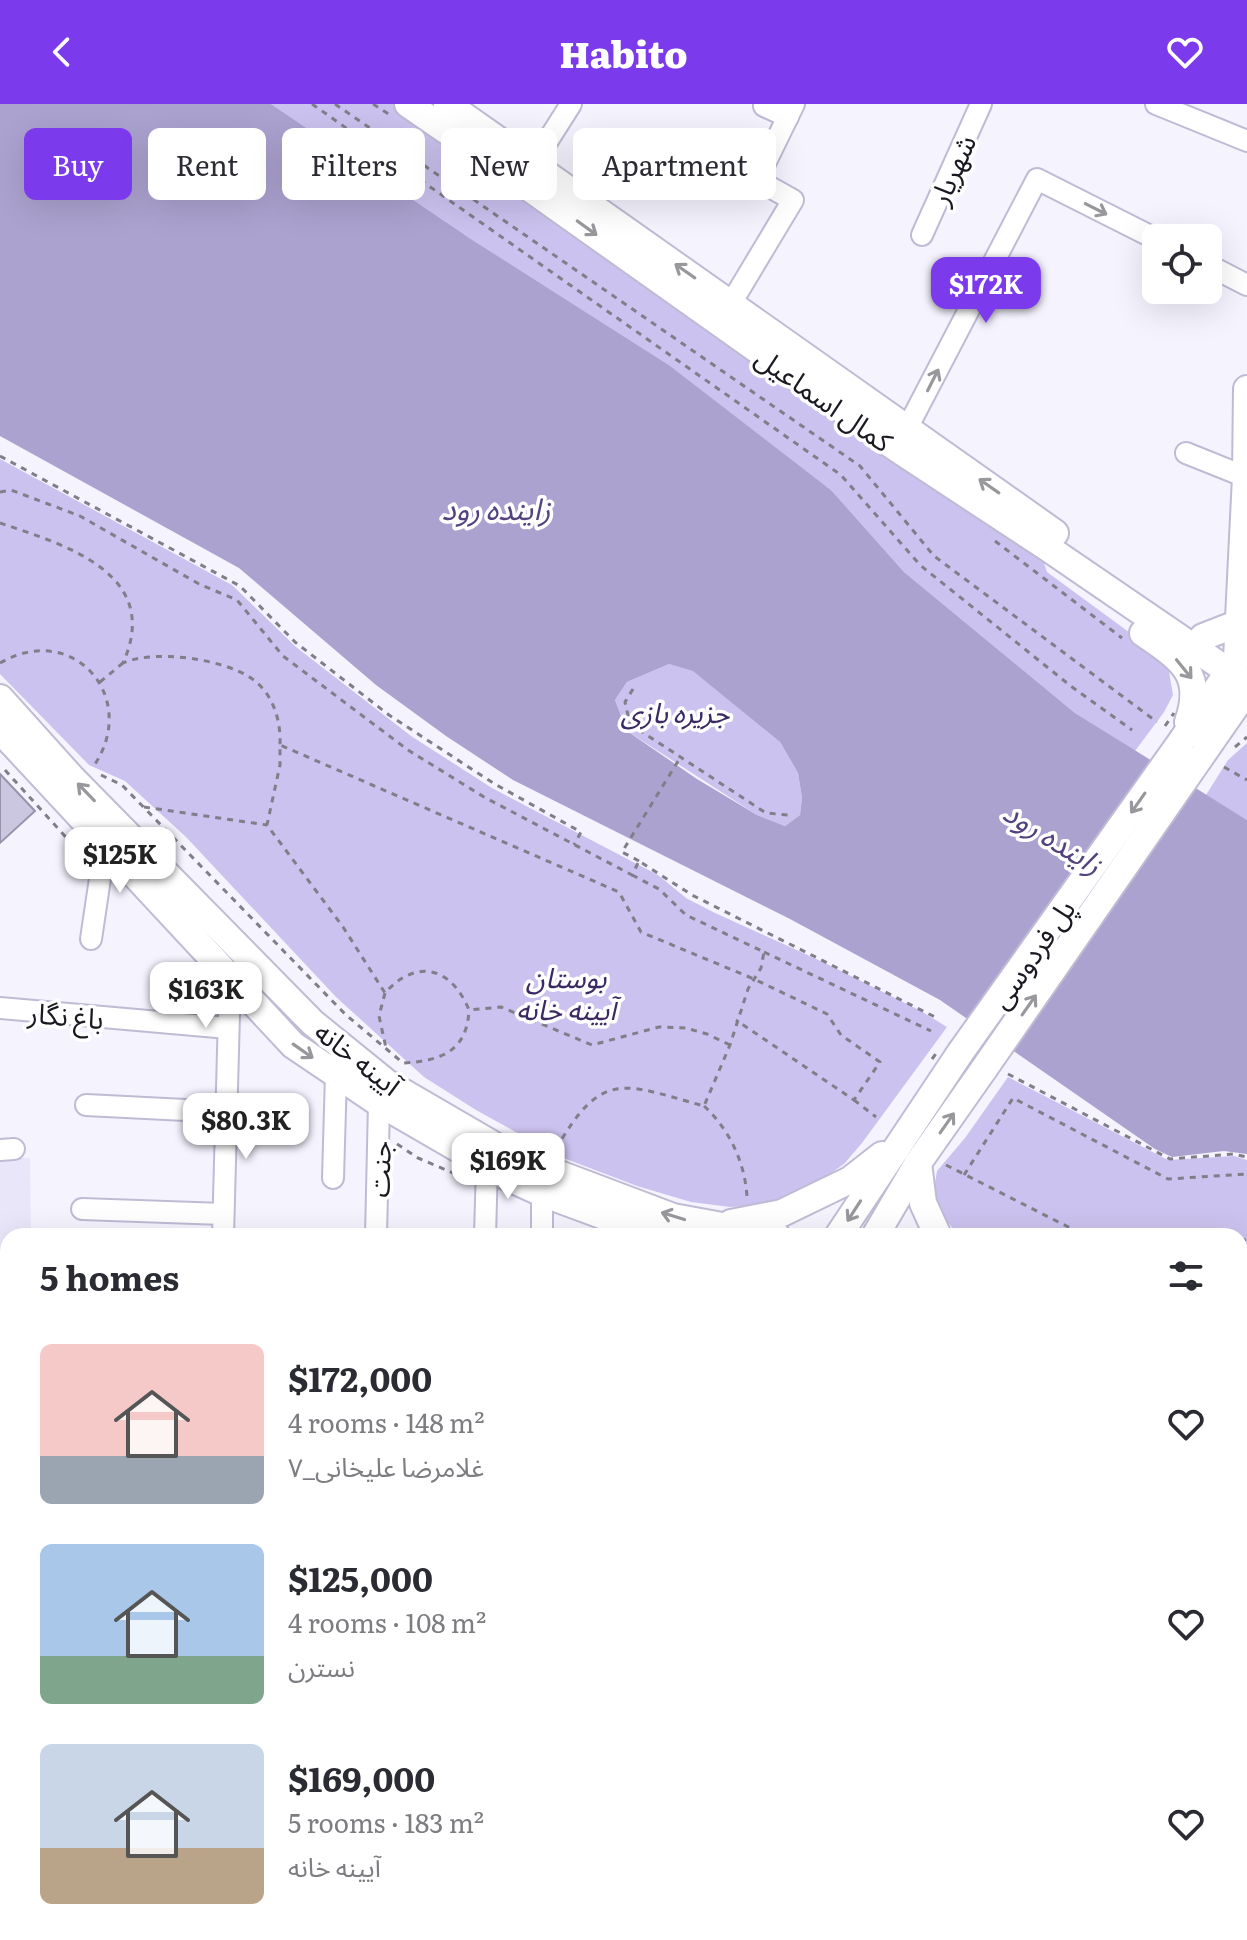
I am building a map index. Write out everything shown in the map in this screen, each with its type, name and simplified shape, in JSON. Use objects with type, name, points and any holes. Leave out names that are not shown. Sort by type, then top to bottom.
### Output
[{"type":"main road","name":"کمال اسماعیل","points":[[408,104],[449,128]]},
{"type":"main road","name":"کمال اسماعیل","points":[[447,104],[475,128]]},
{"type":"main road","name":"کمال اسماعیل","points":[[557,194],[902,439],[1045,546],[1241,674]]},
{"type":"main road","points":[[1241,674],[1239,623],[1247,389]]},
{"type":"main road","name":"کمال اسماعیل","points":[[902,439],[1203,637],[1241,674]]},
{"type":"main road","points":[[1045,546],[1053,569],[1150,638],[1186,668],[1196,691],[1202,755],[1217,750],[1247,724]]},
{"type":"main road","points":[[1203,637],[1239,623]]},
{"type":"main road","name":"پل فردوسی","points":[[880,1228],[918,1163],[995,1071],[1202,755],[1241,674]]},
{"type":"main road","name":"آیینه خانه","points":[[0,698],[71,777],[313,1023],[387,1083],[514,1157],[673,1217],[727,1228]]},
{"type":"main road","name":"آیینه خانه","points":[[0,730],[293,1045],[379,1103],[487,1165],[542,1193],[636,1228]]},
{"type":"main road","name":"پل فردوسی","points":[[843,1228],[960,1053],[1202,755]]},
{"type":"main road","points":[[715,1226],[782,1213],[850,1180],[898,1143]]},
{"type":"main road","points":[[918,1163],[923,1203],[934,1228]]},
{"type":"street","points":[[556,128],[571,104]]},
{"type":"street","name":"شهریار","points":[[922,235],[981,104]]},
{"type":"street","points":[[1156,104],[1247,141]]},
{"type":"street","points":[[725,312],[793,200],[757,180],[791,111],[764,106]]},
{"type":"street","points":[[902,439],[1037,179],[1142,232]]},
{"type":"street","points":[[1222,272],[1247,285]]},
{"type":"street","points":[[1186,453],[1246,477]]},
{"type":"street","points":[[91,939],[105,845]]},
{"type":"street","points":[[223,1228],[230,977]]},
{"type":"street","name":"باغ نگار","points":[[0,1008],[228,1028]]},
{"type":"street","points":[[333,1178],[336,1074]]},
{"type":"street","name":"جنت","points":[[376,1228],[379,1103]]},
{"type":"street","points":[[86,1105],[225,1112]]},
{"type":"street","points":[[485,1228],[487,1165]]},
{"type":"street","points":[[542,1193],[542,1228]]},
{"type":"street","points":[[82,1209],[223,1214]]},
{"type":"path","points":[[312,104],[841,475],[920,565],[1072,687],[1132,730]]},
{"type":"path","points":[[335,104],[860,466],[934,556],[1157,722]]},
{"type":"path","points":[[0,456],[240,586],[295,642],[411,730],[493,783],[581,832],[574,845]]},
{"type":"path","points":[[0,492],[11,490],[80,516],[199,584],[237,600],[283,656],[408,750],[484,797],[659,889],[686,915],[931,1031]]},
{"type":"path","points":[[0,523],[74,550],[115,580],[130,601],[133,621],[131,645],[123,663]]},
{"type":"path","points":[[0,663],[32,650],[54,651],[72,656],[88,668],[100,682],[108,701],[109,722],[100,757],[91,771],[122,785],[345,1014],[412,1072]]},
{"type":"path","points":[[100,682],[123,663],[135,658],[160,656],[190,658],[252,678],[272,700],[281,728],[280,765],[267,825]]},
{"type":"path","points":[[633,689],[625,702],[630,724],[766,813],[788,815]]},
{"type":"path","points":[[280,745],[619,892],[641,932],[754,979],[827,1014],[841,1035],[880,1062],[854,1100]]},
{"type":"path","points":[[1202,755],[1247,780]]},
{"type":"path","points":[[680,758],[622,852],[692,895],[937,1018]]},
{"type":"path","points":[[143,807],[267,825],[343,927],[385,993]]},
{"type":"path","points":[[632,875],[639,861]]},
{"type":"path","points":[[704,1106],[730,1045],[736,1020],[761,968],[764,952]]},
{"type":"path","points":[[387,1051],[379,1016],[385,993],[405,976],[419,971],[438,973],[450,981],[462,994],[469,1010],[465,1036],[453,1049],[429,1062],[403,1063]]},
{"type":"path","points":[[469,1010],[501,1007],[592,1045],[659,1027],[686,1028],[730,1045]]},
{"type":"path","points":[[736,1020],[876,1117]]},
{"type":"path","points":[[995,1071],[1170,1159],[1233,1154],[1247,1157]]},
{"type":"path","points":[[552,1156],[573,1120],[587,1104],[605,1090],[637,1088],[704,1106],[716,1117],[741,1164],[747,1199]]},
{"type":"path","points":[[964,1175],[1013,1098],[1168,1179],[1247,1174]]},
{"type":"path","points":[[946,1165],[1070,1228]]},
{"type":"shaded area","points":[[0,1158],[30,1158],[31,1228],[0,1228]]},
{"type":"green space","points":[[271,104],[399,104],[441,133],[441,200],[537,200],[1039,548],[1047,572],[1167,660],[1173,695],[1164,712],[1135,751],[1075,713],[904,572],[832,491],[413,200],[425,200],[425,128],[307,128]]},
{"type":"green space","name":"بوستان آیینه خانه","points":[[0,459],[232,585],[296,647],[411,736],[492,788],[658,875],[686,898],[825,963],[947,1027],[844,1164],[812,1186],[764,1205],[730,1207],[691,1202],[637,1186],[561,1157],[476,1110],[424,1077],[336,997],[186,837],[125,781],[89,765],[0,674]]},
{"type":"green space","name":"جزیره بازی","points":[[669,664],[693,670],[780,742],[798,773],[802,798],[800,815],[785,826],[757,815],[627,731],[615,700],[627,682]]},
{"type":"green space","points":[[1247,743],[1247,820],[1206,795],[1228,760]]},
{"type":"green space","points":[[1008,1077],[1168,1160],[1234,1156],[1247,1160],[1247,1228],[952,1228],[941,1214],[933,1195],[937,1171],[965,1138]]},
{"type":"water","name":"زاینده رود","points":[[0,104],[271,104],[307,128],[282,128],[282,200],[413,200],[670,366],[832,491],[904,572],[1075,713],[1247,820],[1247,1154],[1224,1151],[1172,1157],[1155,1149],[940,1000],[790,919],[513,780],[376,685],[239,568],[0,436]],"holes":[[[669,664],[693,671],[780,742],[798,773],[802,798],[800,815],[785,826],[757,815],[697,779],[627,731],[615,700],[627,682]]]},
{"type":"building","points":[[0,774],[35,811],[0,843]]}]
